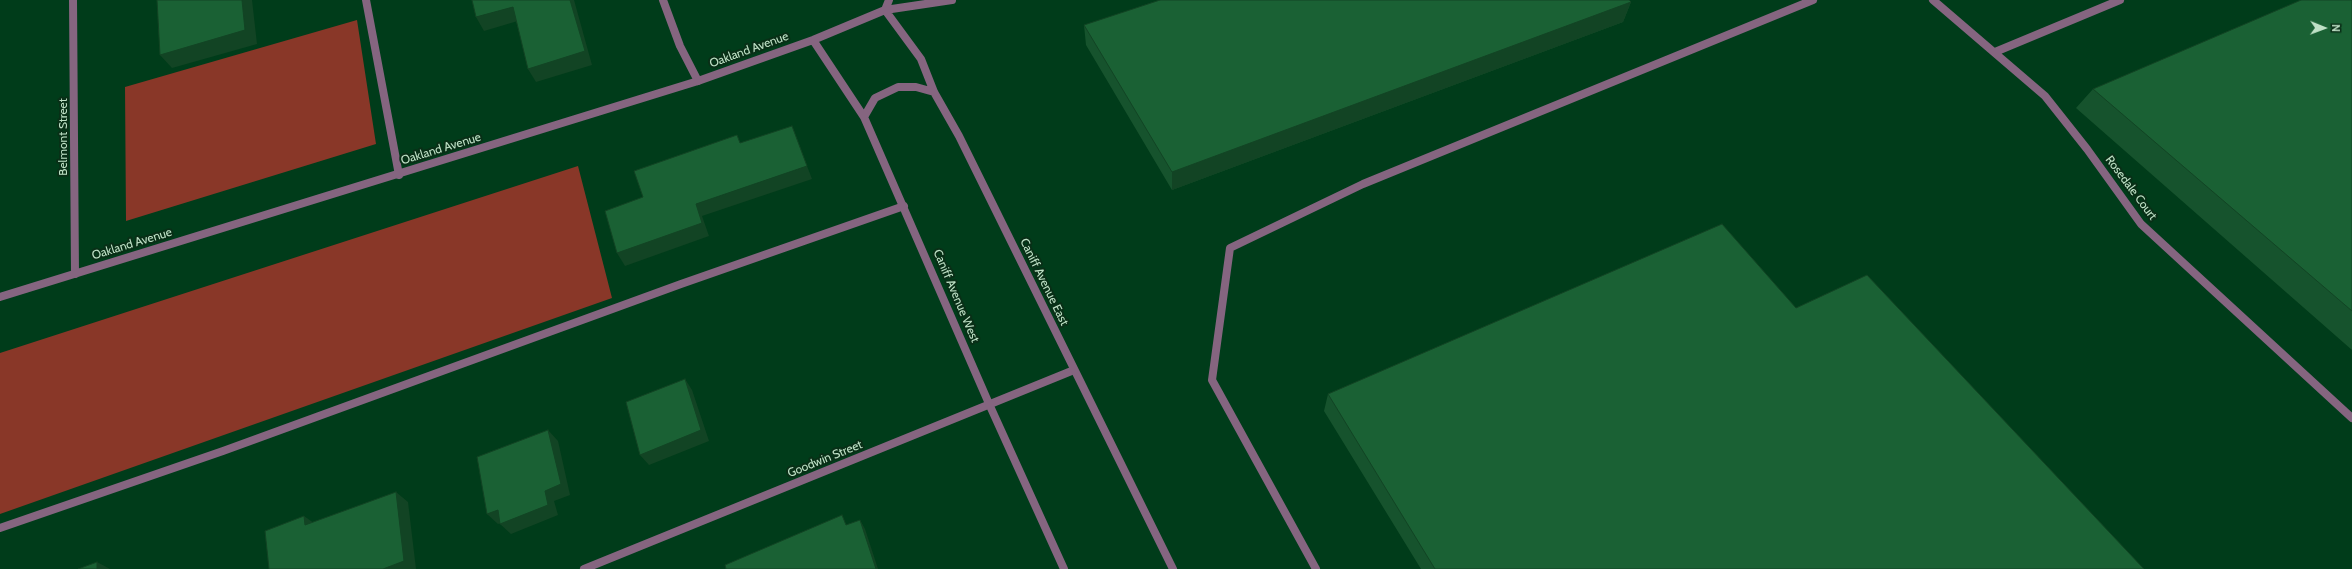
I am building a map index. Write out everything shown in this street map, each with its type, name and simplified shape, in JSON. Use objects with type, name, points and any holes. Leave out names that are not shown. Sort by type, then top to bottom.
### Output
[{"type":"street","name":"Belmont Street","points":[[73,0],[75,274]]},
{"type":"street","points":[[366,0],[399,175]]},
{"type":"street","points":[[663,0],[680,46],[698,81]]},
{"type":"street","points":[[885,10],[889,0]]},
{"type":"street","name":"Oakland Avenue","points":[[0,297],[399,175],[698,81],[813,40],[885,10],[952,0]]},
{"type":"street","points":[[1316,569],[1212,380],[1230,248],[1363,184],[1813,0]]},
{"type":"street","name":"Rosedale Court","points":[[1933,0],[2045,96],[2087,149],[2141,224],[2352,418]]},
{"type":"street","points":[[1995,52],[2120,0]]},
{"type":"street","name":"Caniff Avenue East","points":[[885,10],[921,59],[934,92],[959,136],[1173,569]]},
{"type":"street","name":"Caniff Avenue West","points":[[813,40],[864,117],[990,406],[1064,569]]},
{"type":"street","points":[[864,117],[868,107],[875,98],[898,87],[916,87],[934,92]]},
{"type":"street","points":[[0,528],[223,451],[682,284],[904,206]]},
{"type":"street","name":"Goodwin Street","points":[[584,569],[990,406],[1074,370]]},
{"type":"shaded area","points":[[357,20],[376,144],[126,221],[125,87]]},
{"type":"shaded area","points":[[578,166],[612,298],[0,514],[0,353]]},
{"type":"building","points":[[157,0],[242,0],[245,30],[160,55]]},
{"type":"building","points":[[472,0],[570,0],[585,51],[528,69],[513,7],[476,17]]},
{"type":"building","points":[[1160,0],[1629,0],[1631,2],[1172,172],[1084,25]]},
{"type":"building","points":[[2301,0],[2352,0],[2352,311],[2093,89]]},
{"type":"building","points":[[792,126],[807,166],[696,204],[702,223],[617,253],[605,211],[643,197],[634,171],[737,135],[740,143]]},
{"type":"building","points":[[1722,224],[1796,308],[1867,275],[2144,569],[1435,569],[1328,394]]},
{"type":"building","points":[[685,379],[701,430],[640,455],[626,402]]},
{"type":"building","points":[[548,430],[561,484],[545,491],[548,505],[500,524],[498,510],[487,514],[477,457]]},
{"type":"building","points":[[396,492],[404,561],[383,569],[269,569],[265,531],[304,516],[305,525]]},
{"type":"building","points":[[842,515],[846,525],[860,520],[876,569],[726,569],[725,565]]},
{"type":"building","points":[[97,562],[97,569],[78,569]]}]
